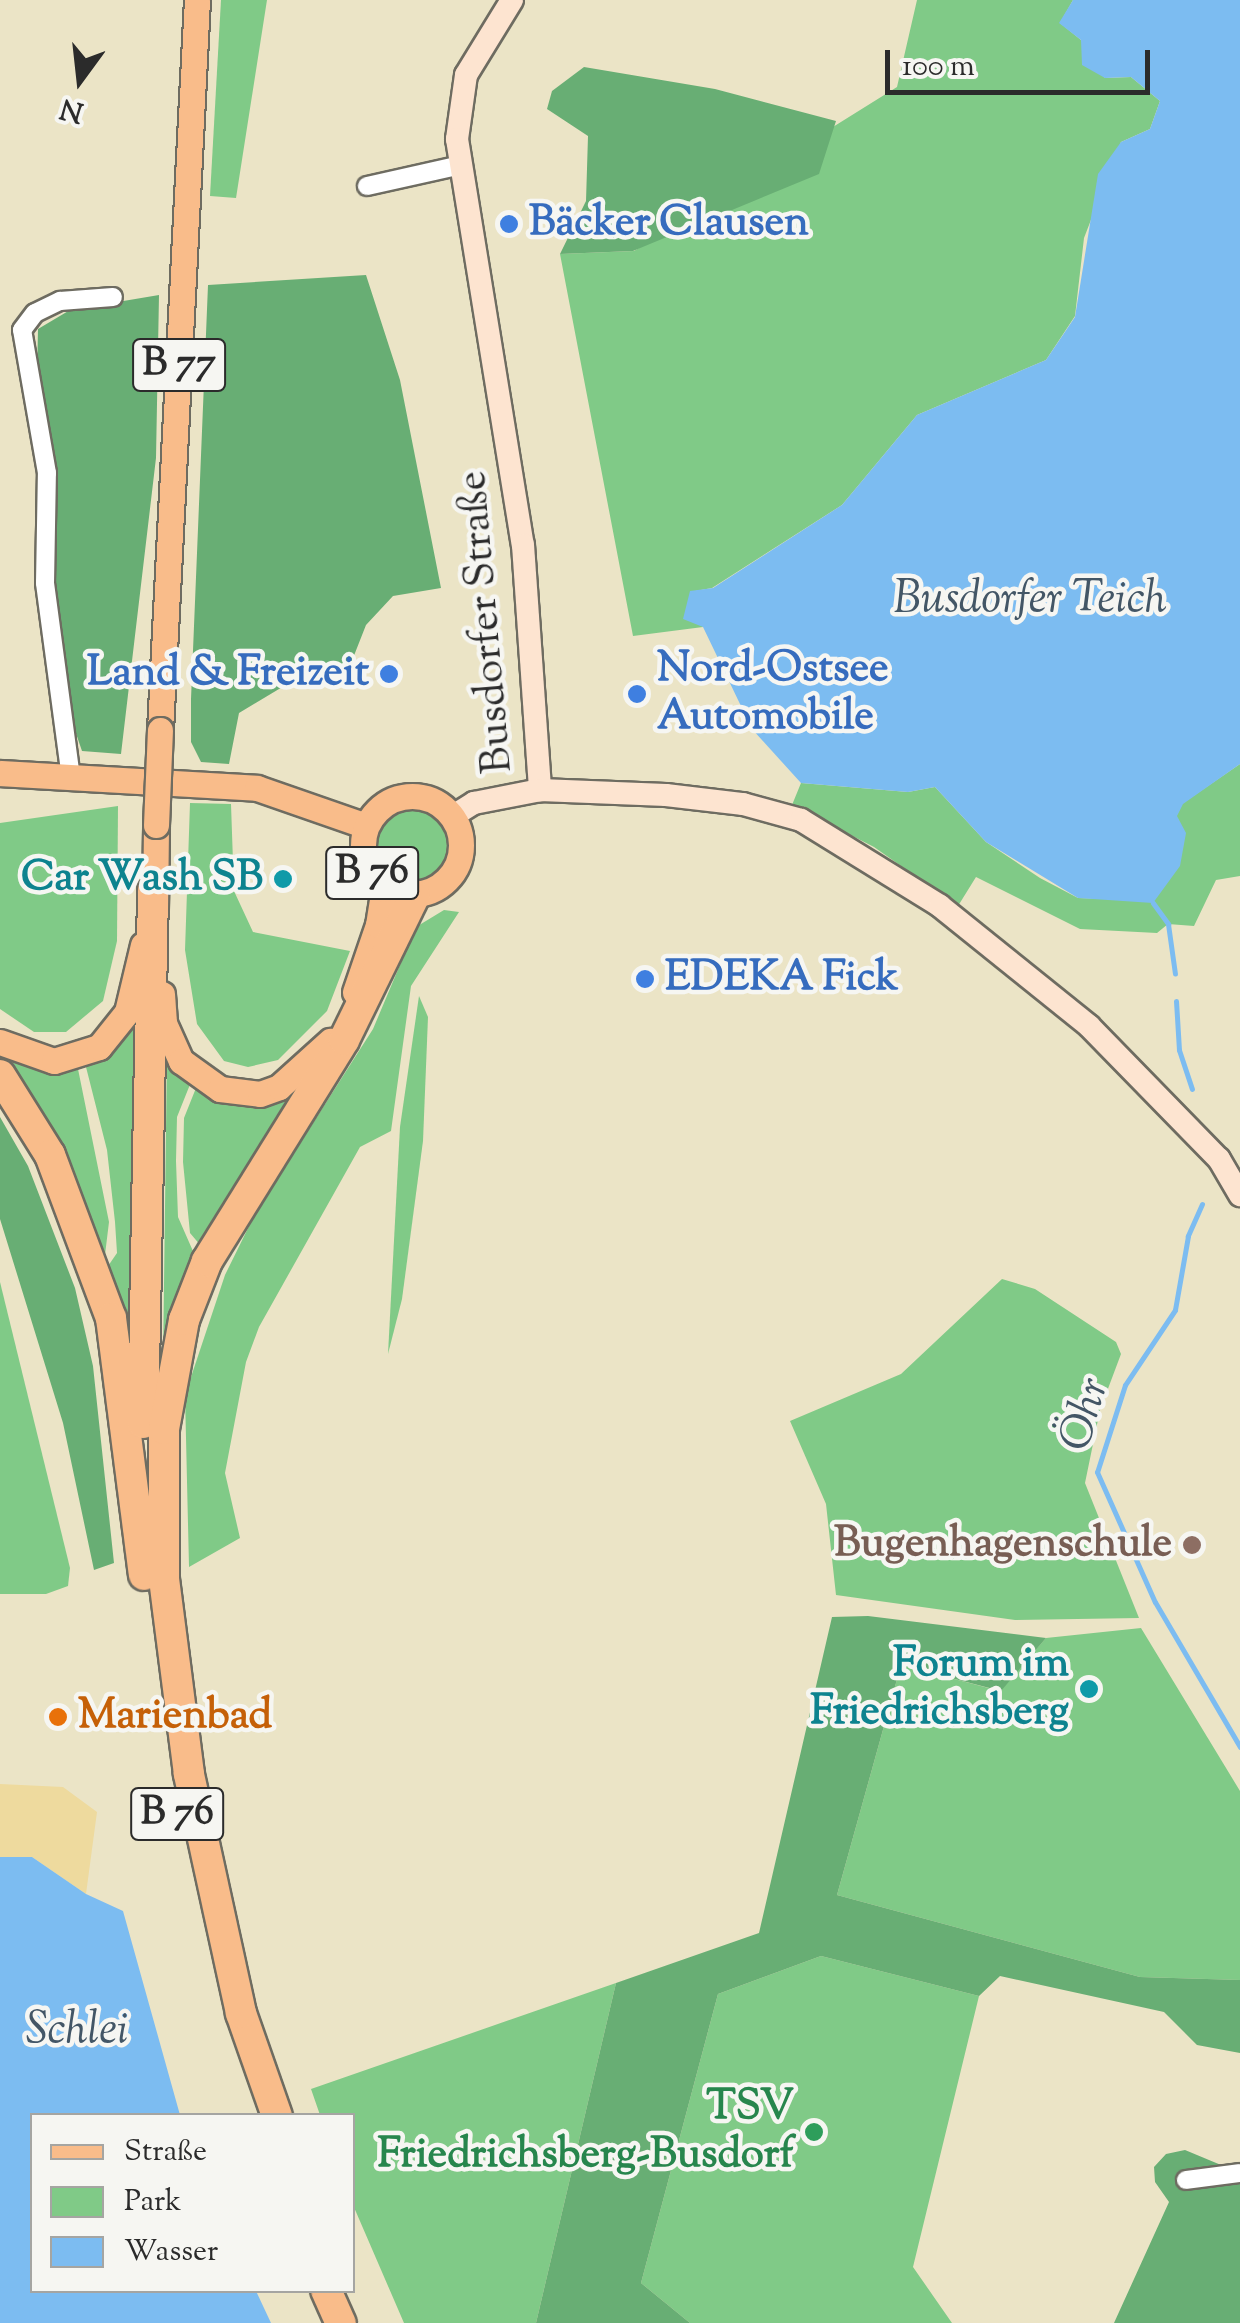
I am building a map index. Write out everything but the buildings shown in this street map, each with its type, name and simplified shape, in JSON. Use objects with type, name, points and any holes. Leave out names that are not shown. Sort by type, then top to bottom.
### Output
[{"type":"highway","name":"B 76","points":[[153,891],[144,1448],[170,1775],[193,1896],[255,2113]]},
{"type":"highway","points":[[148,1501],[170,1378],[201,1276],[344,1040],[415,895]]},
{"type":"highway","points":[[0,1075],[50,1155],[97,1270],[148,1501]]},
{"type":"highway","name":"B 76","points":[[148,1501],[189,1774],[241,2013],[276,2113]]},
{"type":"highway","points":[[327,2293],[342,2323]]},
{"type":"highway","points":[[348,2293],[362,2323]]},
{"type":"main road","name":"B 77","points":[[153,891],[197,0]]},
{"type":"main road","name":"B 76","points":[[1,774],[258,788],[366,826]]},
{"type":"main road","name":"B 76","points":[[409,795],[441,804],[453,816],[462,848],[458,864],[440,887],[415,895],[379,882],[364,856],[366,826],[382,805],[409,795]]},
{"type":"main road","points":[[153,891],[170,1041],[196,1078],[240,1094],[260,1094],[299,1075],[335,1034],[378,925],[384,889],[379,882]]},
{"type":"main road","points":[[0,1042],[54,1061],[99,1046],[118,1029],[133,994],[153,891]]},
{"type":"street","name":"Busdorfer Straße","points":[[512,0],[459,95],[463,176],[523,545],[540,790],[743,804],[829,836],[940,906],[1089,1026],[1219,1159],[1240,1195]]},
{"type":"street","points":[[368,186],[463,176]]},
{"type":"street","points":[[71,778],[45,583],[47,472],[22,330],[36,313],[60,301],[113,297]]},
{"type":"street","name":"B 76","points":[[453,816],[474,803],[540,790]]},
{"type":"street","points":[[1186,2180],[1240,2173]]},
{"type":"green space","points":[[221,0],[267,0],[236,198],[210,196]]},
{"type":"green space","points":[[917,0],[1073,0],[1060,23],[1081,40],[1105,78],[1131,77],[1160,101],[1150,129],[1121,142],[1084,238],[1075,316],[1046,360],[917,415],[842,505],[712,588],[690,592],[703,627],[633,636],[560,254],[634,251],[897,87]]},
{"type":"green space","points":[[584,67],[715,89],[836,121],[819,174],[633,251],[560,254],[586,201],[588,136],[547,109],[552,91]]},
{"type":"green space","points":[[366,275],[400,380],[441,588],[393,596],[366,625],[344,681],[304,674],[239,713],[229,764],[201,762],[191,742],[191,699],[208,285]]},
{"type":"green space","points":[[159,295],[156,458],[121,754],[82,751],[69,713],[52,584],[57,473],[37,376],[38,329],[70,310]]},
{"type":"green space","points":[[1240,764],[1240,876],[1216,880],[1194,926],[1168,924],[1157,933],[1080,929],[976,877],[958,906],[874,847],[792,805],[801,783],[908,792],[935,787],[986,842],[1040,878],[1078,898],[1108,899],[1183,803]]},
{"type":"green space","points":[[190,803],[231,804],[234,891],[253,932],[350,951],[327,1011],[278,1060],[248,1067],[224,1061],[197,1024],[185,950]]},
{"type":"green space","points":[[118,806],[117,941],[103,1001],[66,1032],[34,1032],[0,1009],[0,823]]},
{"type":"green space","points":[[412,807],[439,818],[450,845],[439,872],[412,883],[385,872],[374,845],[385,818]]},
{"type":"green space","points":[[444,910],[459,912],[411,986],[391,1131],[360,1147],[259,1327],[246,1362],[225,1473],[240,1538],[189,1567],[185,1395],[225,1275],[255,1214],[373,1029],[416,927]]},
{"type":"green space","points":[[419,996],[428,1017],[423,1141],[402,1299],[388,1354],[400,1127]]},
{"type":"green space","points":[[138,1009],[129,1361],[106,1269],[117,1253],[115,1222],[107,1150],[86,1067],[112,1048]]},
{"type":"green space","points":[[167,1052],[191,1082],[177,1117],[176,1161],[178,1217],[196,1258],[163,1362]]},
{"type":"green space","points":[[0,1053],[25,1066],[78,1069],[109,1222],[104,1263]]},
{"type":"green space","points":[[196,1088],[222,1100],[280,1098],[300,1090],[201,1246],[190,1233],[183,1162],[184,1118]]},
{"type":"green space","points":[[0,1117],[28,1166],[75,1288],[93,1366],[114,1563],[94,1570],[63,1423],[0,1219]]},
{"type":"green space","points":[[1002,1279],[1035,1289],[1116,1342],[1121,1354],[1100,1410],[1085,1483],[1139,1618],[1015,1620],[836,1595],[826,1504],[790,1421],[901,1374]]},
{"type":"green space","points":[[0,1282],[70,1568],[68,1586],[46,1594],[0,1594]]},
{"type":"green space","points":[[868,1616],[1046,1638],[1001,1691],[901,1665],[837,1895],[1140,1977],[1240,1980],[1240,2053],[1197,2045],[1164,2012],[1000,1976],[979,1996],[821,1956],[718,1994],[641,2283],[690,2323],[536,2323],[616,1983],[759,1933],[832,1617]]},
{"type":"green space","points":[[1141,1628],[1240,1791],[1240,1980],[1140,1977],[837,1895],[901,1665],[1000,1691],[1046,1638]]},
{"type":"green space","name":"TSV Friedrichsberg-Busdorf","points":[[821,1956],[979,1996],[913,2267],[952,2323],[690,2323],[641,2283],[718,1994]]},
{"type":"green space","points":[[616,1983],[536,2323],[404,2323],[355,2210],[355,2113],[319,2113],[311,2089]]},
{"type":"green space","points":[[1185,2150],[1221,2165],[1240,2162],[1240,2323],[1114,2323],[1169,2202],[1155,2182],[1154,2167],[1166,2154]]},
{"type":"sand","points":[[0,1784],[63,1787],[97,1812],[86,1894],[32,1857],[0,1857]]},
{"type":"water","name":"Busdorfer Teich","points":[[1073,0],[1240,0],[1240,764],[1183,804],[1177,816],[1186,833],[1180,866],[1153,903],[1078,898],[986,842],[935,787],[908,792],[801,783],[752,729],[703,627],[683,619],[690,591],[713,588],[842,505],[917,415],[1046,360],[1075,317],[1098,174],[1121,142],[1150,129],[1160,101],[1131,77],[1105,78],[1082,65],[1081,40],[1059,23]]},
{"type":"water","name":"Schlei","points":[[0,1857],[32,1857],[86,1894],[123,1911],[179,2113],[30,2113],[30,2293],[257,2293],[271,2323],[0,2323]]},
{"type":"waterway","name":"Öhr","points":[[1153,903],[1168,924],[1175,974]]},
{"type":"waterway","name":"Öhr","points":[[1176,1001],[1179,1050],[1192,1089]]},
{"type":"waterway","name":"Öhr","points":[[1202,1204],[1188,1236],[1175,1310],[1125,1385],[1097,1472],[1155,1602],[1240,1747]]},
{"type":"place","name":"Bäcker Clausen","points":[[509,224]]},
{"type":"place","name":"Land & Freizeit","points":[[389,674]]},
{"type":"place","name":"Nord-Ostsee Automobile","points":[[637,694]]},
{"type":"place","name":"Car Wash SB","points":[[283,879]]},
{"type":"place","name":"EDEKA Fick","points":[[645,979]]},
{"type":"place","name":"Bugenhagenschule","points":[[1192,1545]]},
{"type":"place","name":"Forum im Friedrichsberg","points":[[1089,1689]]},
{"type":"place","name":"Marienbad","points":[[58,1717]]},
{"type":"place","name":"TSV Friedrichsberg-Busdorf","points":[[814,2132]]}]
